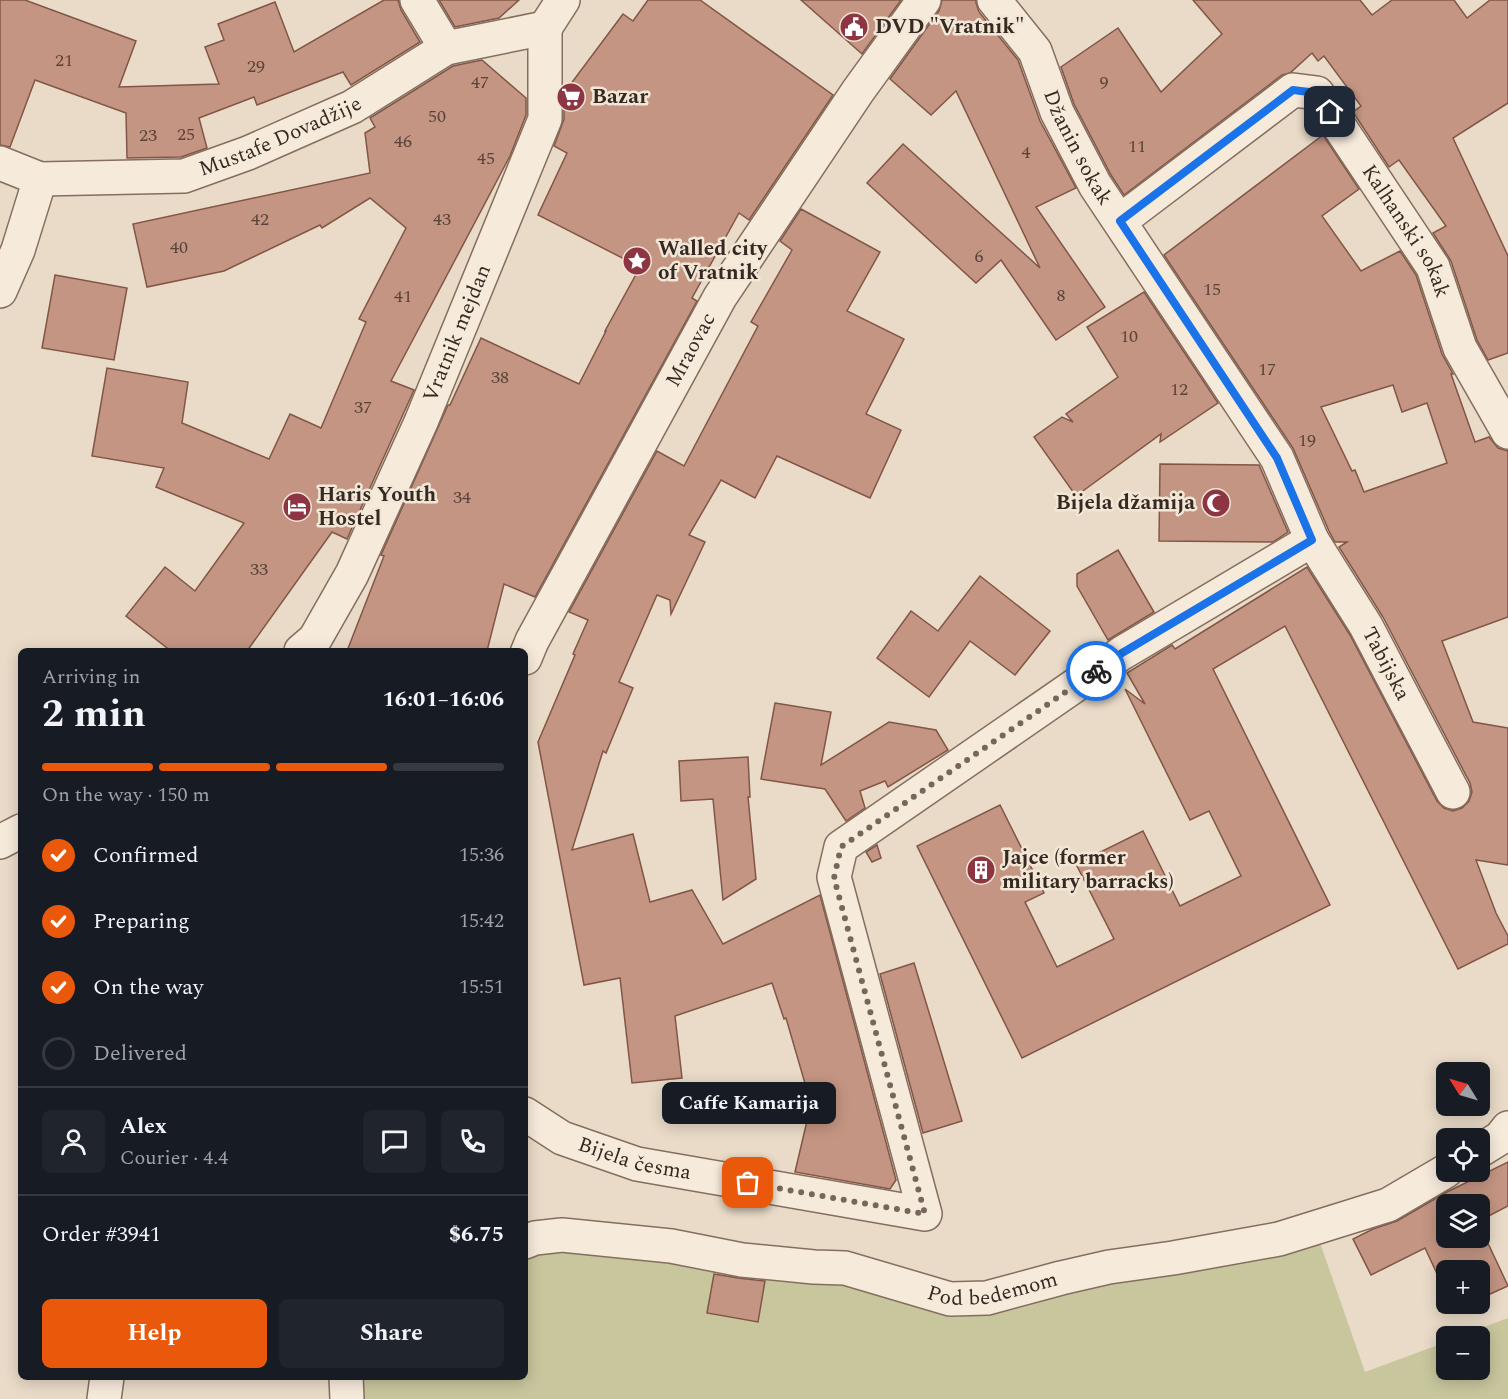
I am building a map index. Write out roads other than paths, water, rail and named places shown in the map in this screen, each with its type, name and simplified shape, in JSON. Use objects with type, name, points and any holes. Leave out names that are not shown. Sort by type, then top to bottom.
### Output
[{"type":"street","points":[[417,0],[446,48]]},
{"type":"street","points":[[545,28],[563,0]]},
{"type":"street","name":"Mraovac","points":[[528,651],[720,297],[858,91],[924,0]]},
{"type":"street","name":"Džanin sokak","points":[[994,0],[1035,51],[1057,112],[1095,185],[1277,458],[1312,540]]},
{"type":"street","name":"Mustafe Dovadžije","points":[[0,163],[40,179],[184,176],[248,153],[352,107],[446,48],[545,28]]},
{"type":"street","name":"Vratnik mejdan","points":[[309,647],[352,574],[421,422],[545,119],[545,28]]},
{"type":"street","name":"Kalhanski sokak","points":[[1120,221],[1293,90],[1317,93],[1433,267],[1460,348],[1508,432]]},
{"type":"street","points":[[0,291],[18,250],[40,179]]},
{"type":"street","name":"Tabijska","points":[[1312,540],[1366,626],[1453,792]]},
{"type":"street","name":"Bijela česma","points":[[528,1116],[562,1138],[637,1164],[925,1214],[834,878],[841,847],[1122,653],[1312,540]]},
{"type":"street","points":[[0,842],[18,833]]},
{"type":"street","points":[[1490,1144],[1500,1138],[1508,1128]]},
{"type":"street","name":"Pod bedemom","points":[[528,1241],[562,1235],[671,1245],[742,1260],[845,1268],[950,1299],[987,1298],[1109,1268],[1279,1239],[1388,1205],[1436,1177]]},
{"type":"street","points":[[104,1399],[107,1380]]},
{"type":"street","points":[[346,1380],[347,1399]]},
{"type":"place","name":"DVD \"Vratnik\"","points":[[854,27]]},
{"type":"place","name":"Bazar","points":[[571,97]]},
{"type":"place","name":"Walled city of Vratnik","points":[[637,261]]},
{"type":"place","name":"Bijela džamija","points":[[1216,503]]},
{"type":"place","name":"Haris Youth Hostel","points":[[297,507]]},
{"type":"place","name":"Jajce (former military barracks)","points":[[981,870]]},
{"type":"place","name":"Caffe Kamarija","points":[[748,1183]]}]
